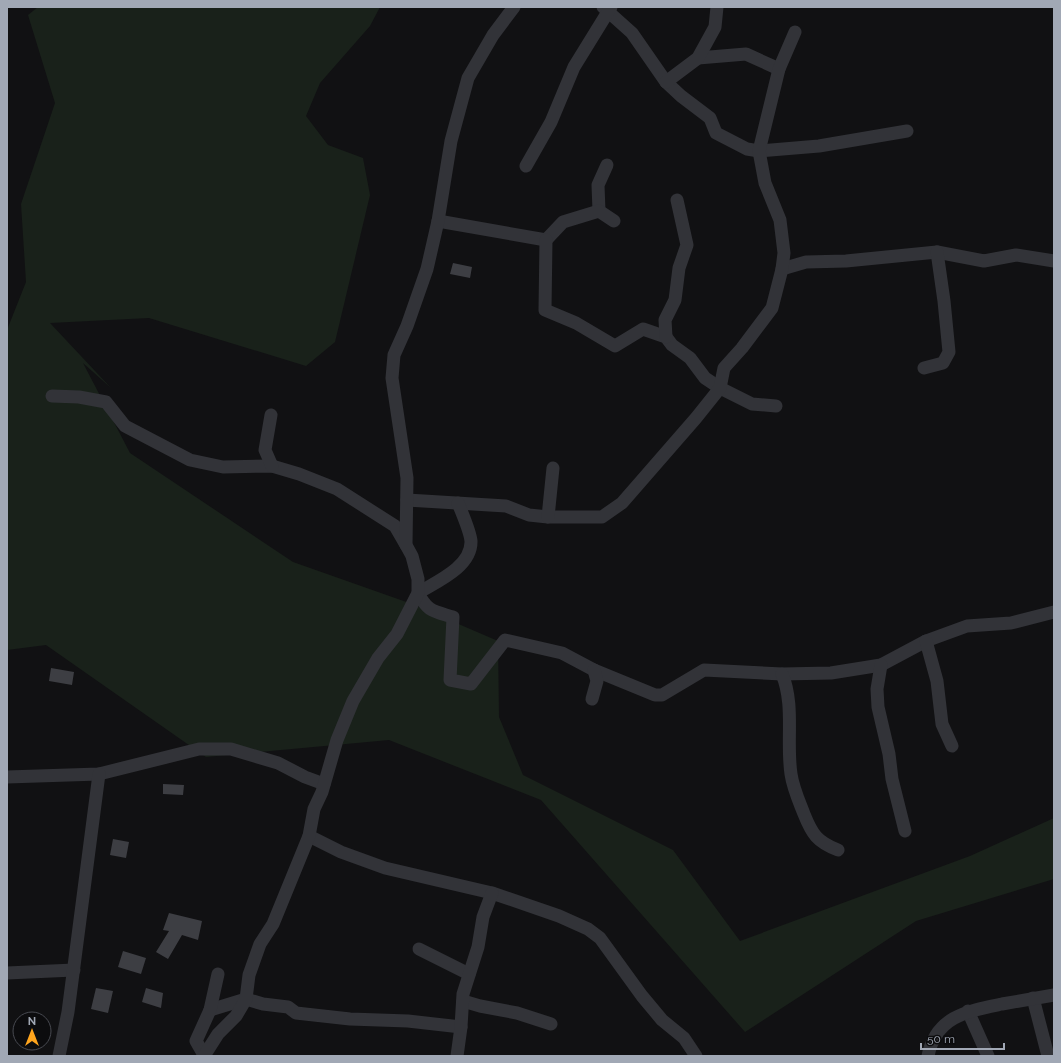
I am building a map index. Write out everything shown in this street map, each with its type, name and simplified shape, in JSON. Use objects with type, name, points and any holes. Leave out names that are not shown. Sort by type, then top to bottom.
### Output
[{"type":"street","points":[[406,545],[407,478],[392,378],[394,354],[407,326],[427,268],[438,221],[451,141],[468,78],[493,35],[514,7]]},
{"type":"street","points":[[666,82],[698,58],[716,27],[717,7]]},
{"type":"street","points":[[526,166],[551,122],[574,67],[607,8],[632,33],[666,82],[681,96],[710,118],[716,134],[747,149],[759,151],[819,146],[907,130]]},
{"type":"street","points":[[407,500],[506,506],[529,515],[548,517],[602,517],[622,503],[696,418],[720,388],[724,368],[742,348],[772,308],[782,269],[784,253],[780,220],[765,183],[759,151],[779,69],[795,32]]},
{"type":"street","points":[[698,58],[746,54],[779,69]]},
{"type":"street","points":[[599,211],[598,185],[607,165]]},
{"type":"street","points":[[677,200],[687,245],[679,268],[675,300],[665,320],[666,337],[672,345],[690,358],[705,378],[720,388],[752,404],[776,406]]},
{"type":"street","points":[[599,211],[614,221]]},
{"type":"street","points":[[599,211],[563,222],[546,240],[545,310],[576,323],[615,346],[643,329],[666,337]]},
{"type":"street","points":[[438,221],[546,240]]},
{"type":"street","points":[[782,269],[806,262],[846,261],[937,252],[984,261],[1016,255],[1054,262]]},
{"type":"street","points":[[924,368],[943,363],[949,352],[937,252]]},
{"type":"street","points":[[52,396],[79,397],[106,402],[125,426],[190,460],[223,467],[272,466],[299,474],[337,489],[395,526],[412,556],[418,579],[418,593],[424,606],[429,610],[453,617],[450,680],[471,684],[505,640],[562,653],[594,670],[655,695],[662,695],[704,670],[782,674],[831,673],[881,665],[926,641],[967,626],[1012,623],[1054,612]]},
{"type":"street","points":[[271,415],[265,450],[272,466]]},
{"type":"street","points":[[548,517],[553,468]]},
{"type":"street","points":[[218,974],[210,1010],[196,1041],[204,1056],[218,1034],[236,1016],[246,999],[249,976],[260,944],[273,924],[309,836],[314,809],[324,784],[336,740],[353,701],[378,658],[397,634],[418,593],[456,569],[468,558],[471,541],[458,503]]},
{"type":"street","points":[[926,641],[937,681],[942,724],[952,746]]},
{"type":"street","points":[[881,665],[877,689],[878,707],[890,754],[892,779],[905,831]]},
{"type":"street","points":[[592,699],[597,681],[594,670]]},
{"type":"street","points":[[782,674],[788,692],[790,757],[795,793],[812,833],[825,845],[838,850]]},
{"type":"street","points":[[7,777],[99,774],[199,749],[231,750],[278,763],[305,777],[324,784]]},
{"type":"street","points":[[60,1056],[74,970],[99,774]]},
{"type":"street","points":[[309,836],[341,852],[385,868],[492,893],[559,916],[588,928],[600,938],[642,996],[662,1020],[684,1038],[696,1056]]},
{"type":"street","points":[[457,1056],[463,1001],[469,974],[478,947],[483,917],[492,893]]},
{"type":"street","points":[[419,949],[469,974]]},
{"type":"street","points":[[7,973],[74,970]]},
{"type":"street","points":[[928,1056],[935,1035],[952,1019],[968,1011],[1054,995]]},
{"type":"street","points":[[1033,998],[1048,1056]]},
{"type":"street","points":[[210,1010],[246,999],[263,1004],[288,1007],[296,1012],[350,1019],[408,1020],[461,1027]]},
{"type":"street","points":[[463,1001],[480,1006],[517,1012],[551,1024]]},
{"type":"street","points":[[968,1011],[988,1056]]},
{"type":"shaded area","points":[[38,7],[380,7],[370,26],[320,83],[306,116],[328,145],[363,158],[370,195],[335,342],[306,366],[149,318],[50,323],[111,388],[83,363],[130,453],[293,562],[412,604],[498,641],[499,717],[523,775],[673,850],[740,941],[970,856],[1054,818],[1054,879],[916,921],[745,1032],[541,800],[389,740],[206,757],[46,645],[7,650],[7,330],[26,282],[21,204],[55,103],[28,15]]},
{"type":"building","points":[[453,263],[472,267],[470,278],[450,274]]},
{"type":"building","points":[[51,668],[74,672],[72,685],[49,681]]},
{"type":"building","points":[[163,784],[184,785],[183,795],[163,794]]},
{"type":"building","points":[[113,839],[129,842],[126,858],[110,855]]},
{"type":"building","points":[[169,913],[202,921],[198,940],[182,935],[168,959],[156,952],[169,931],[163,930]]},
{"type":"building","points":[[123,951],[146,958],[141,974],[118,967]]},
{"type":"building","points":[[96,988],[113,991],[108,1013],[91,1009]]},
{"type":"building","points":[[146,988],[163,993],[161,1008],[142,1002]]}]
